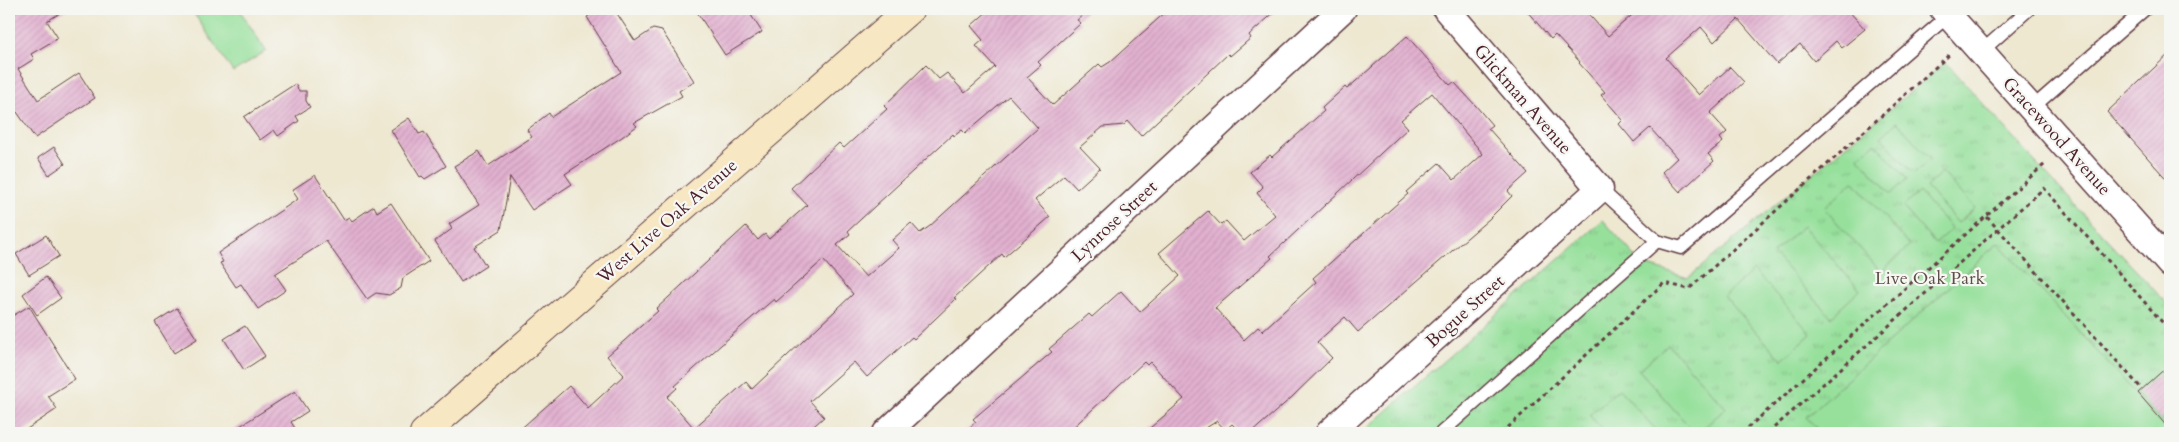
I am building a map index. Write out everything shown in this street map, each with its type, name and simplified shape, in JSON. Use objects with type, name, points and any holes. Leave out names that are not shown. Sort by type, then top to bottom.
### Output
[{"type":"street","name":"West Live Oak Avenue","points":[[424,433],[910,9]]},
{"type":"street","name":"Lynrose Street","points":[[886,433],[1343,9]]},
{"type":"street","name":"Glickman Avenue","points":[[1446,9],[1600,189]]},
{"type":"street","name":"Gracewood Avenue","points":[[1946,12],[2170,264]]},
{"type":"street","name":"Bogue Street","points":[[1329,433],[1600,189]]},
{"type":"lane","points":[[1982,52],[2029,9]]},
{"type":"lane","points":[[2032,108],[2145,9]]},
{"type":"lane","points":[[1600,189],[1657,241],[1682,248],[1946,12]]},
{"type":"lane","points":[[1441,433],[1657,241]]},
{"type":"path","points":[[1502,433],[1664,284],[1689,289],[1950,55]]},
{"type":"path","points":[[1742,433],[2045,164]]},
{"type":"path","points":[[1768,433],[2044,188],[2170,330]]},
{"type":"path","points":[[1987,217],[2142,389]]},
{"type":"green space","points":[[191,9],[239,9],[266,51],[233,72]]},
{"type":"green space","name":"Live Oak Park","points":[[1946,62],[2036,163],[2170,307],[2170,433],[1362,433],[1603,220],[1642,264],[1688,278]]},
{"type":"green space","points":[[1897,122],[1930,159],[1914,174],[1881,137]]},
{"type":"green space","points":[[1875,143],[1907,179],[1891,194],[1858,157]]},
{"type":"green space","points":[[1942,172],[1975,208],[1958,223],[1926,187]]},
{"type":"green space","points":[[1853,181],[1910,246],[1881,272],[1824,208]]},
{"type":"green space","points":[[1919,192],[1952,229],[1935,244],[1903,207]]},
{"type":"green space","points":[[1803,226],[1860,290],[1831,317],[1773,253]]},
{"type":"green space","points":[[1998,243],[2170,433],[1821,433],[1806,417]]},
{"type":"green space","points":[[1754,270],[1811,334],[1782,360],[1724,296]]},
{"type":"green space","points":[[1668,344],[1726,408],[1698,433],[1695,433],[1639,370]]},
{"type":"green space","points":[[1619,389],[1659,433],[1606,433],[1589,415]]},
{"type":"building","points":[[9,9],[67,9],[47,21],[58,38],[31,54],[34,59],[18,69],[38,100],[79,73],[95,98],[35,138],[17,112],[9,117]]},
{"type":"building","points":[[600,9],[614,9],[635,41],[653,29],[662,31],[694,81],[679,91],[682,96],[634,123],[637,126],[565,174],[572,184],[532,210],[510,177],[501,230],[474,247],[486,266],[461,282],[435,241],[452,229],[449,224],[479,205],[454,166],[479,151],[488,166],[532,137],[527,130],[549,113],[551,117],[621,72],[587,17]]},
{"type":"building","points":[[695,9],[747,9],[762,32],[725,55]]},
{"type":"building","points":[[990,9],[1090,9],[1077,20],[1081,23],[1038,62],[1041,65],[1027,77],[1053,105],[1099,64],[1102,67],[1110,62],[1169,9],[1278,9],[1249,35],[1251,38],[1230,56],[1228,54],[1141,136],[1128,121],[1124,125],[1103,127],[1080,147],[1100,168],[1077,189],[1064,175],[1035,200],[1050,217],[1004,257],[1002,254],[954,298],[956,299],[914,339],[912,337],[867,377],[854,362],[810,401],[824,417],[806,433],[516,433],[569,386],[588,408],[624,375],[607,356],[658,311],[656,309],[746,226],[758,240],[765,234],[769,239],[807,205],[791,188],[839,143],[844,148],[887,109],[884,106],[926,65],[939,79],[947,73],[965,93],[995,67],[976,46],[983,40],[971,26]],"holes":[[[1009,96],[1038,128],[930,226],[920,233],[911,223],[892,240],[899,248],[866,277],[837,245],[850,234],[848,231],[953,134],[954,136],[962,130],[965,133]],[[823,260],[853,294],[752,389],[746,382],[694,428],[667,397],[677,388],[675,386],[774,299],[776,302]]]},
{"type":"building","points":[[1525,9],[1584,9],[1608,36],[1639,9],[1847,9],[1865,29],[1842,48],[1836,41],[1814,61],[1800,44],[1777,64],[1738,19],[1714,42],[1701,27],[1666,58],[1699,95],[1730,67],[1744,82],[1710,113],[1727,132],[1720,138],[1723,142],[1708,154],[1714,161],[1680,192],[1662,172],[1677,158],[1650,128],[1634,142],[1619,124],[1623,120],[1601,95],[1605,92],[1555,35],[1551,39]]},
{"type":"building","points":[[1407,36],[1450,85],[1454,82],[1476,106],[1492,125],[1488,128],[1528,173],[1508,191],[1512,196],[1489,219],[1358,332],[1345,317],[1317,342],[1332,358],[1251,433],[1241,433],[1232,424],[1225,430],[1217,421],[1198,433],[1144,433],[1184,399],[1150,362],[1147,365],[1144,362],[1067,433],[963,433],[976,422],[973,419],[1052,352],[1049,349],[1089,314],[1092,317],[1121,291],[1140,312],[1180,276],[1159,253],[1208,211],[1221,225],[1226,221],[1244,241],[1275,215],[1257,193],[1263,187],[1250,172],[1270,155],[1272,157],[1324,111],[1322,108],[1345,87],[1347,89]],"holes":[[[1432,93],[1483,154],[1454,180],[1439,163],[1406,192],[1408,194],[1313,278],[1316,282],[1262,331],[1258,327],[1244,340],[1215,308],[1272,258],[1270,256],[1408,128],[1401,120]]]},
{"type":"building","points":[[2170,53],[2170,183],[2107,112]]},
{"type":"building","points":[[295,84],[299,91],[306,91],[306,101],[310,107],[296,116],[299,121],[278,136],[274,130],[260,140],[244,117]]},
{"type":"building","points":[[409,118],[419,134],[424,132],[446,166],[425,179],[422,176],[420,177],[391,130]]},
{"type":"building","points":[[54,147],[65,164],[49,175],[38,158]]},
{"type":"building","points":[[315,175],[344,220],[349,217],[352,221],[374,206],[377,212],[391,203],[429,261],[403,278],[401,288],[389,295],[376,293],[367,299],[326,241],[275,274],[286,290],[258,309],[241,284],[236,287],[220,263],[223,262],[218,253],[298,199],[292,190]]},
{"type":"building","points":[[46,235],[59,256],[29,275],[16,254]]},
{"type":"building","points":[[46,277],[61,298],[37,315],[23,294]]},
{"type":"building","points":[[29,306],[75,379],[48,396],[57,409],[21,433],[9,433],[9,318]]},
{"type":"building","points":[[177,308],[197,339],[174,353],[155,322]]},
{"type":"building","points":[[245,326],[265,356],[244,370],[224,339]]},
{"type":"building","points":[[2170,364],[2170,430],[2138,393]]},
{"type":"building","points":[[295,391],[308,411],[291,422],[298,433],[229,433]]}]
